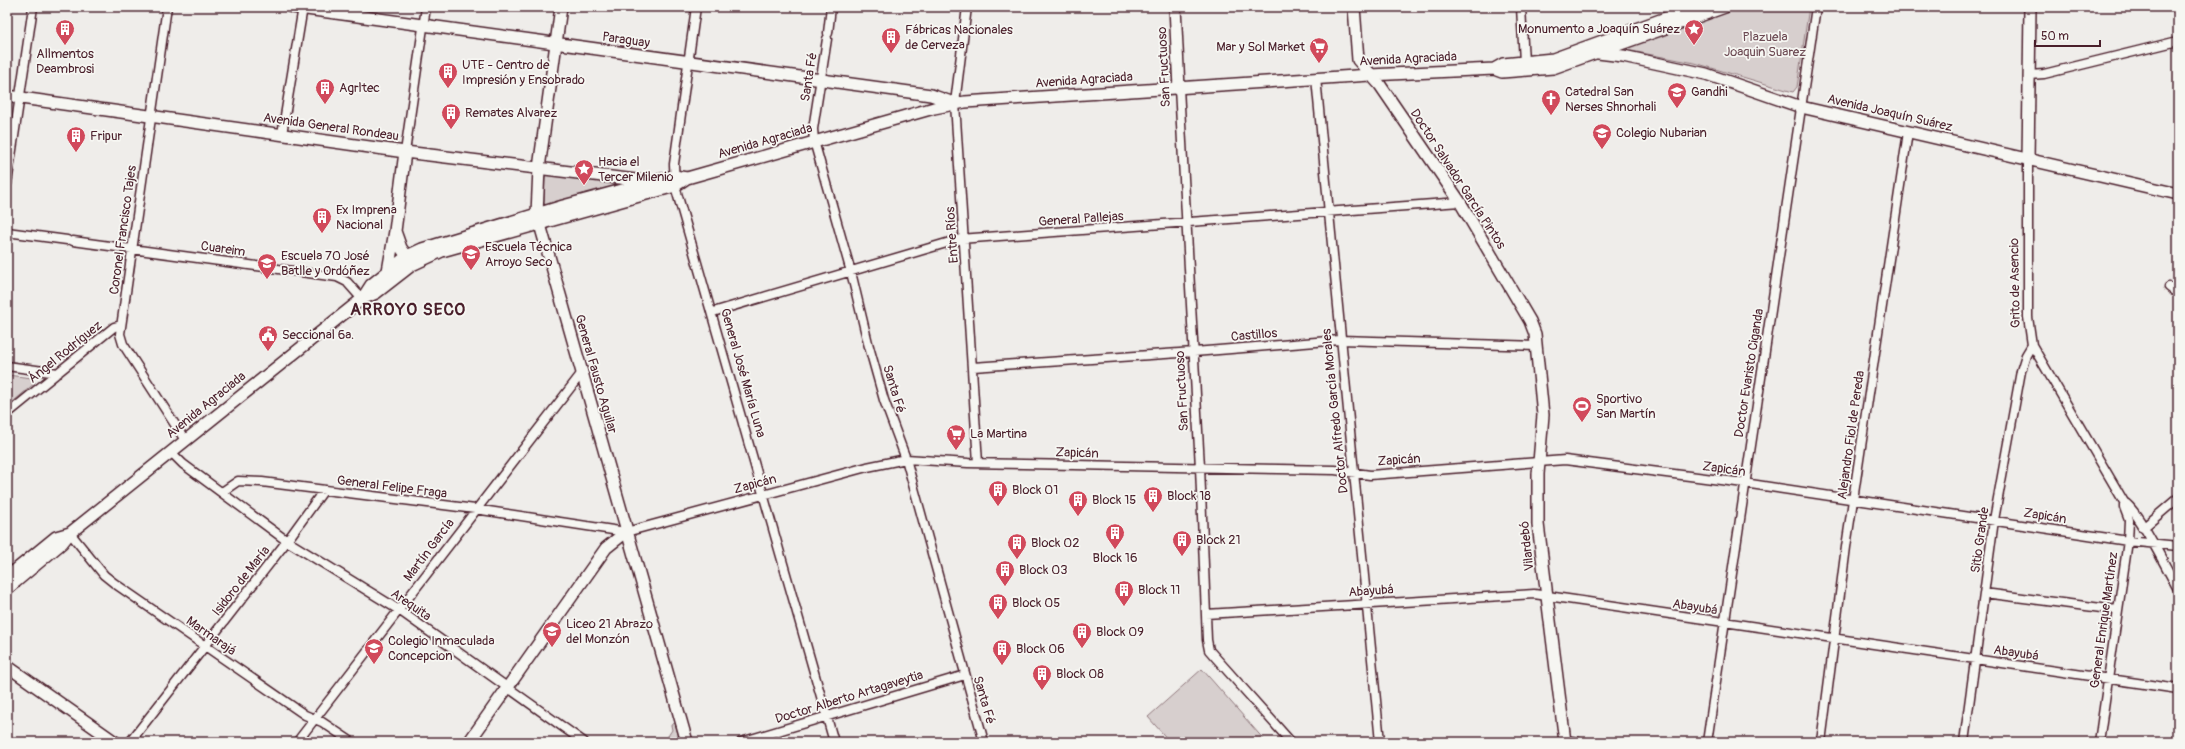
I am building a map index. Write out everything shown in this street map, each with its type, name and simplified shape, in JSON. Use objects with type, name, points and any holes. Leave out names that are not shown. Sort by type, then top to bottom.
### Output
[{"type":"street","points":[[7,184],[33,7]]},
{"type":"street","name":"Coronel Francisco Tajes","points":[[167,7],[120,334],[123,344],[185,440]]},
{"type":"street","points":[[282,134],[299,7]]},
{"type":"street","name":"Paraguay","points":[[299,7],[688,63],[931,95],[955,103]]},
{"type":"street","points":[[388,271],[395,231],[426,7]]},
{"type":"street","name":"General Fausto Aguilar","points":[[561,7],[539,168],[538,219],[687,742]]},
{"type":"street","name":"General José María Luna","points":[[696,7],[688,63],[675,181],[765,494],[834,742]]},
{"type":"street","name":"Santa Fé","points":[[831,7],[813,129],[814,141],[851,272],[884,400],[906,459],[984,742]]},
{"type":"street","name":"Entre Ríos","points":[[967,7],[955,103],[978,463]]},
{"type":"street","name":"San Fructuoso","points":[[1175,7],[1209,650],[1291,742]]},
{"type":"street","name":"Doctor Salvador García Pintos","points":[[1354,7],[1358,60],[1460,202],[1530,321],[1535,334],[1537,346]]},
{"type":"street","points":[[1521,7],[1524,62]]},
{"type":"street","name":"Avenida Agraciada","points":[[1494,69],[1503,64],[1554,59],[1696,7]]},
{"type":"street","name":"Avenida Agraciada","points":[[7,589],[62,543],[70,533],[362,299],[376,293],[410,261],[427,248],[538,219],[955,103],[1316,78],[1494,69],[1502,72],[1546,69],[1726,7]]},
{"type":"street","name":"Doctor Evaristo Ciganda","points":[[1706,742],[1816,7]]},
{"type":"street","name":"Grito de Asencio","points":[[2030,7],[2028,316],[2032,345],[2124,502],[2129,504],[2178,589]]},
{"type":"street","points":[[2030,75],[2044,74],[2178,41]]},
{"type":"street","name":"Avenida Joaquín Suárez","points":[[1598,52],[1706,74],[1801,107],[2178,194]]},
{"type":"street","name":"Doctor Alfredo García Morales","points":[[1316,78],[1352,471],[1380,742]]},
{"type":"street","name":"Avenida General Rondeau","points":[[7,96],[405,152],[651,182]]},
{"type":"street","name":"Alejandro Fiol de Pereda","points":[[1821,742],[1834,639],[1908,132]]},
{"type":"street","name":"Avenida Agraciada","points":[[538,219],[651,182],[675,181]]},
{"type":"street","name":"General Pallejas","points":[[712,312],[964,239],[1187,224],[1460,202]]},
{"type":"street","points":[[395,231],[410,261]]},
{"type":"street","name":"Cuareim","points":[[7,232],[337,277],[347,282],[362,299]]},
{"type":"street","name":"Avenida Agraciada","points":[[362,299],[371,285],[388,271],[410,261]]},
{"type":"street","points":[[2169,287],[2178,294]]},
{"type":"street","name":"Ángel Rodríguez","points":[[7,414],[114,327],[121,325]]},
{"type":"street","name":"Castillos","points":[[973,367],[1194,352],[1340,340],[1537,346]]},
{"type":"street","name":"Sitio Grande","points":[[1964,742],[1994,520],[2021,371],[2026,355],[2032,345]]},
{"type":"street","name":"Vilardebó","points":[[1537,346],[1544,415],[1537,506],[1564,741]]},
{"type":"street","points":[[7,366],[58,373]]},
{"type":"street","name":"Martín García","points":[[297,742],[581,374]]},
{"type":"street","points":[[171,452],[183,464],[222,492]]},
{"type":"street","name":"Zapicán","points":[[626,532],[867,466],[906,459],[978,463],[1352,471],[1370,475],[1565,460],[1744,483],[1854,501],[1994,520],[2128,541],[2178,546]]},
{"type":"street","name":"General Felipe Fraga","points":[[222,492],[238,481],[246,480],[475,510],[626,532]]},
{"type":"street","name":"Isidoro de María","points":[[130,742],[287,541],[324,490]]},
{"type":"street","name":"Arequita","points":[[222,492],[287,541],[399,610],[584,742]]},
{"type":"street","points":[[2143,528],[2178,498]]},
{"type":"street","name":"General Enrique Martínez","points":[[2099,742],[2128,541],[2129,520],[2124,507],[2124,502]]},
{"type":"street","points":[[601,528],[607,535],[606,548]]},
{"type":"street","points":[[469,742],[606,548],[626,532]]},
{"type":"street","name":"Avenida Agraciada","points":[[7,577],[56,537],[70,533]]},
{"type":"street","name":"Marmarajá","points":[[70,533],[104,575],[306,715],[316,719],[352,742]]},
{"type":"street","points":[[1984,593],[2117,610]]},
{"type":"street","name":"Abayubá","points":[[1206,614],[1534,594],[1547,595],[1723,623],[2178,689]]},
{"type":"street","points":[[8,666],[114,742]]},
{"type":"street","name":"Doctor Alberto Artagaveytia","points":[[741,742],[965,675]]},
{"type":"street","points":[[1564,741],[1578,742]]},
{"type":"green space","name":"Plazuela Joaquin Suarez","points":[[1738,7],[1809,7],[1797,87],[1793,92],[1695,63],[1626,50],[1627,47]]},
{"type":"green space","points":[[545,174],[620,184],[546,206],[544,203]]},
{"type":"green space","points":[[7,375],[32,378],[35,383],[7,407]]},
{"type":"green space","points":[[1202,669],[1266,742],[1170,742],[1148,717]]},
{"type":"green space","points":[[675,723],[680,742],[664,742],[672,730],[671,725]]},
{"type":"place","name":"Allmentos Deambrosi","points":[[65,46]]},
{"type":"place","name":"Monumento a Joaquín Suárez","points":[[1694,46]]},
{"type":"place","name":"Fábricas Nacionales de Cerveza","points":[[891,54]]},
{"type":"place","name":"Mar y Sol Market","points":[[1319,64]]},
{"type":"place","name":"UTE - Centro de Impresión y Ensobrado","points":[[448,89]]},
{"type":"place","name":"Agrltec","points":[[325,105]]},
{"type":"place","name":"Gandhi","points":[[1677,109]]},
{"type":"place","name":"Catedral San Nerses Shnorhali","points":[[1551,116]]},
{"type":"place","name":"Remates Alvarez","points":[[451,130]]},
{"type":"place","name":"Colegio Nubarian","points":[[1602,150]]},
{"type":"place","name":"Fripur","points":[[76,153]]},
{"type":"place","name":"Hacia el Tercer Milenio","points":[[584,186]]},
{"type":"place","name":"Ex Imprena Nacional","points":[[322,234]]},
{"type":"place","name":"Escuela Técnica Arroyo Seco","points":[[471,271]]},
{"type":"place","name":"Escuela 70 José Batlle y Ordóñez","points":[[267,280]]},
{"type":"place","name":"Seccional 6a.","points":[[268,352]]},
{"type":"place","name":"Sportivo San Martín","points":[[1582,423]]},
{"type":"place","name":"La Martina","points":[[956,451]]},
{"type":"place","name":"Block 01","points":[[998,507]]},
{"type":"place","name":"Block 18","points":[[1153,513]]},
{"type":"place","name":"Block 15","points":[[1078,517]]},
{"type":"place","name":"Block 16","points":[[1115,550]]},
{"type":"place","name":"Block 21","points":[[1182,557]]},
{"type":"place","name":"Block 02","points":[[1017,560]]},
{"type":"place","name":"Block 03","points":[[1005,587]]},
{"type":"place","name":"Block 11","points":[[1124,607]]},
{"type":"place","name":"Block 05","points":[[998,620]]},
{"type":"place","name":"Liceo 21 Abrazo del Monzón","points":[[552,648]]},
{"type":"place","name":"Block 09","points":[[1082,649]]},
{"type":"place","name":"Colegio Inmaculada Concepcion","points":[[374,665]]},
{"type":"place","name":"Block 06","points":[[1002,666]]},
{"type":"place","name":"Block 08","points":[[1042,691]]},
{"type":"district","name":"ARROYO SECO","points":[[408,309]]}]
